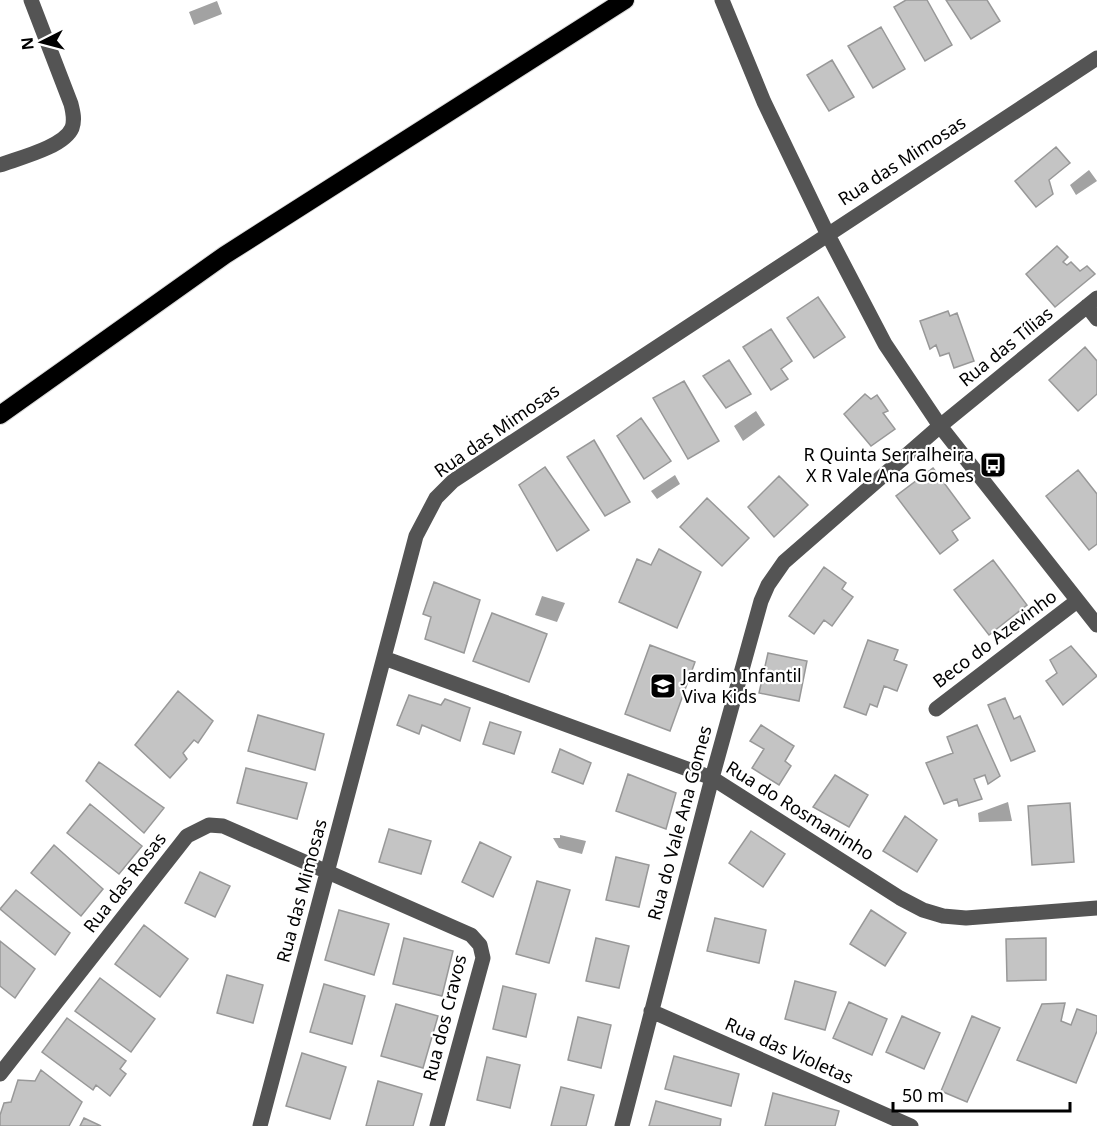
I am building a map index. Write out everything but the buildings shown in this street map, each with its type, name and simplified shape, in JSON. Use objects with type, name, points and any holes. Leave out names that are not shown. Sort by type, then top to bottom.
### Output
[{"type":"highway","points":[[0,415],[225,255],[624,0]]},
{"type":"street","points":[[0,165],[57,143],[66,136],[73,121],[71,104],[31,0]]},
{"type":"street","points":[[722,0],[764,102],[827,234],[885,344],[940,426],[1097,625]]},
{"type":"street","name":"Rua das Mimosas","points":[[260,1126],[416,536],[436,498],[453,481],[1097,58]]},
{"type":"street","points":[[1092,302],[1097,319]]},
{"type":"street","name":"Rua das Tílias","points":[[940,426],[1092,302]]},
{"type":"street","name":"Rua do Vale Ana Gomes","points":[[622,1126],[712,778],[761,602],[775,574],[784,562],[940,426]]},
{"type":"street","name":"Beco do Azevinho","points":[[936,709],[1077,601]]},
{"type":"street","name":"Rua do Rosmaninho","points":[[384,658],[712,778],[900,898],[923,910],[943,916],[966,918],[1097,909]]},
{"type":"street","name":"Rua das Rosas","points":[[0,1074],[80,970],[192,832],[209,825],[223,826],[327,871]]},
{"type":"street","name":"Rua dos Cravos","points":[[327,871],[471,935],[480,945],[483,958],[437,1126]]},
{"type":"street","name":"Rua das Violetas","points":[[651,1011],[876,1119],[911,1126]]},
{"type":"shaded area","points":[[217,1],[222,14],[194,25],[189,12]]},
{"type":"shaded area","points":[[1089,170],[1097,181],[1076,195],[1070,185]]},
{"type":"shaded area","points":[[756,411],[765,425],[743,441],[734,426]]},
{"type":"shaded area","points":[[675,475],[680,484],[657,499],[651,491]]},
{"type":"shaded area","points":[[542,596],[565,603],[557,622],[535,615]]},
{"type":"shaded area","points":[[1008,802],[1012,821],[979,822],[978,813]]},
{"type":"shaded area","points":[[560,835],[586,841],[582,854],[559,848],[553,838],[560,838]]},
{"type":"place","name":"R Quinta Serralheira X R Vale Ana Gomes","points":[[993,465]]},
{"type":"place","name":"Jardim Infantil Viva Kids","points":[[663,686]]}]
